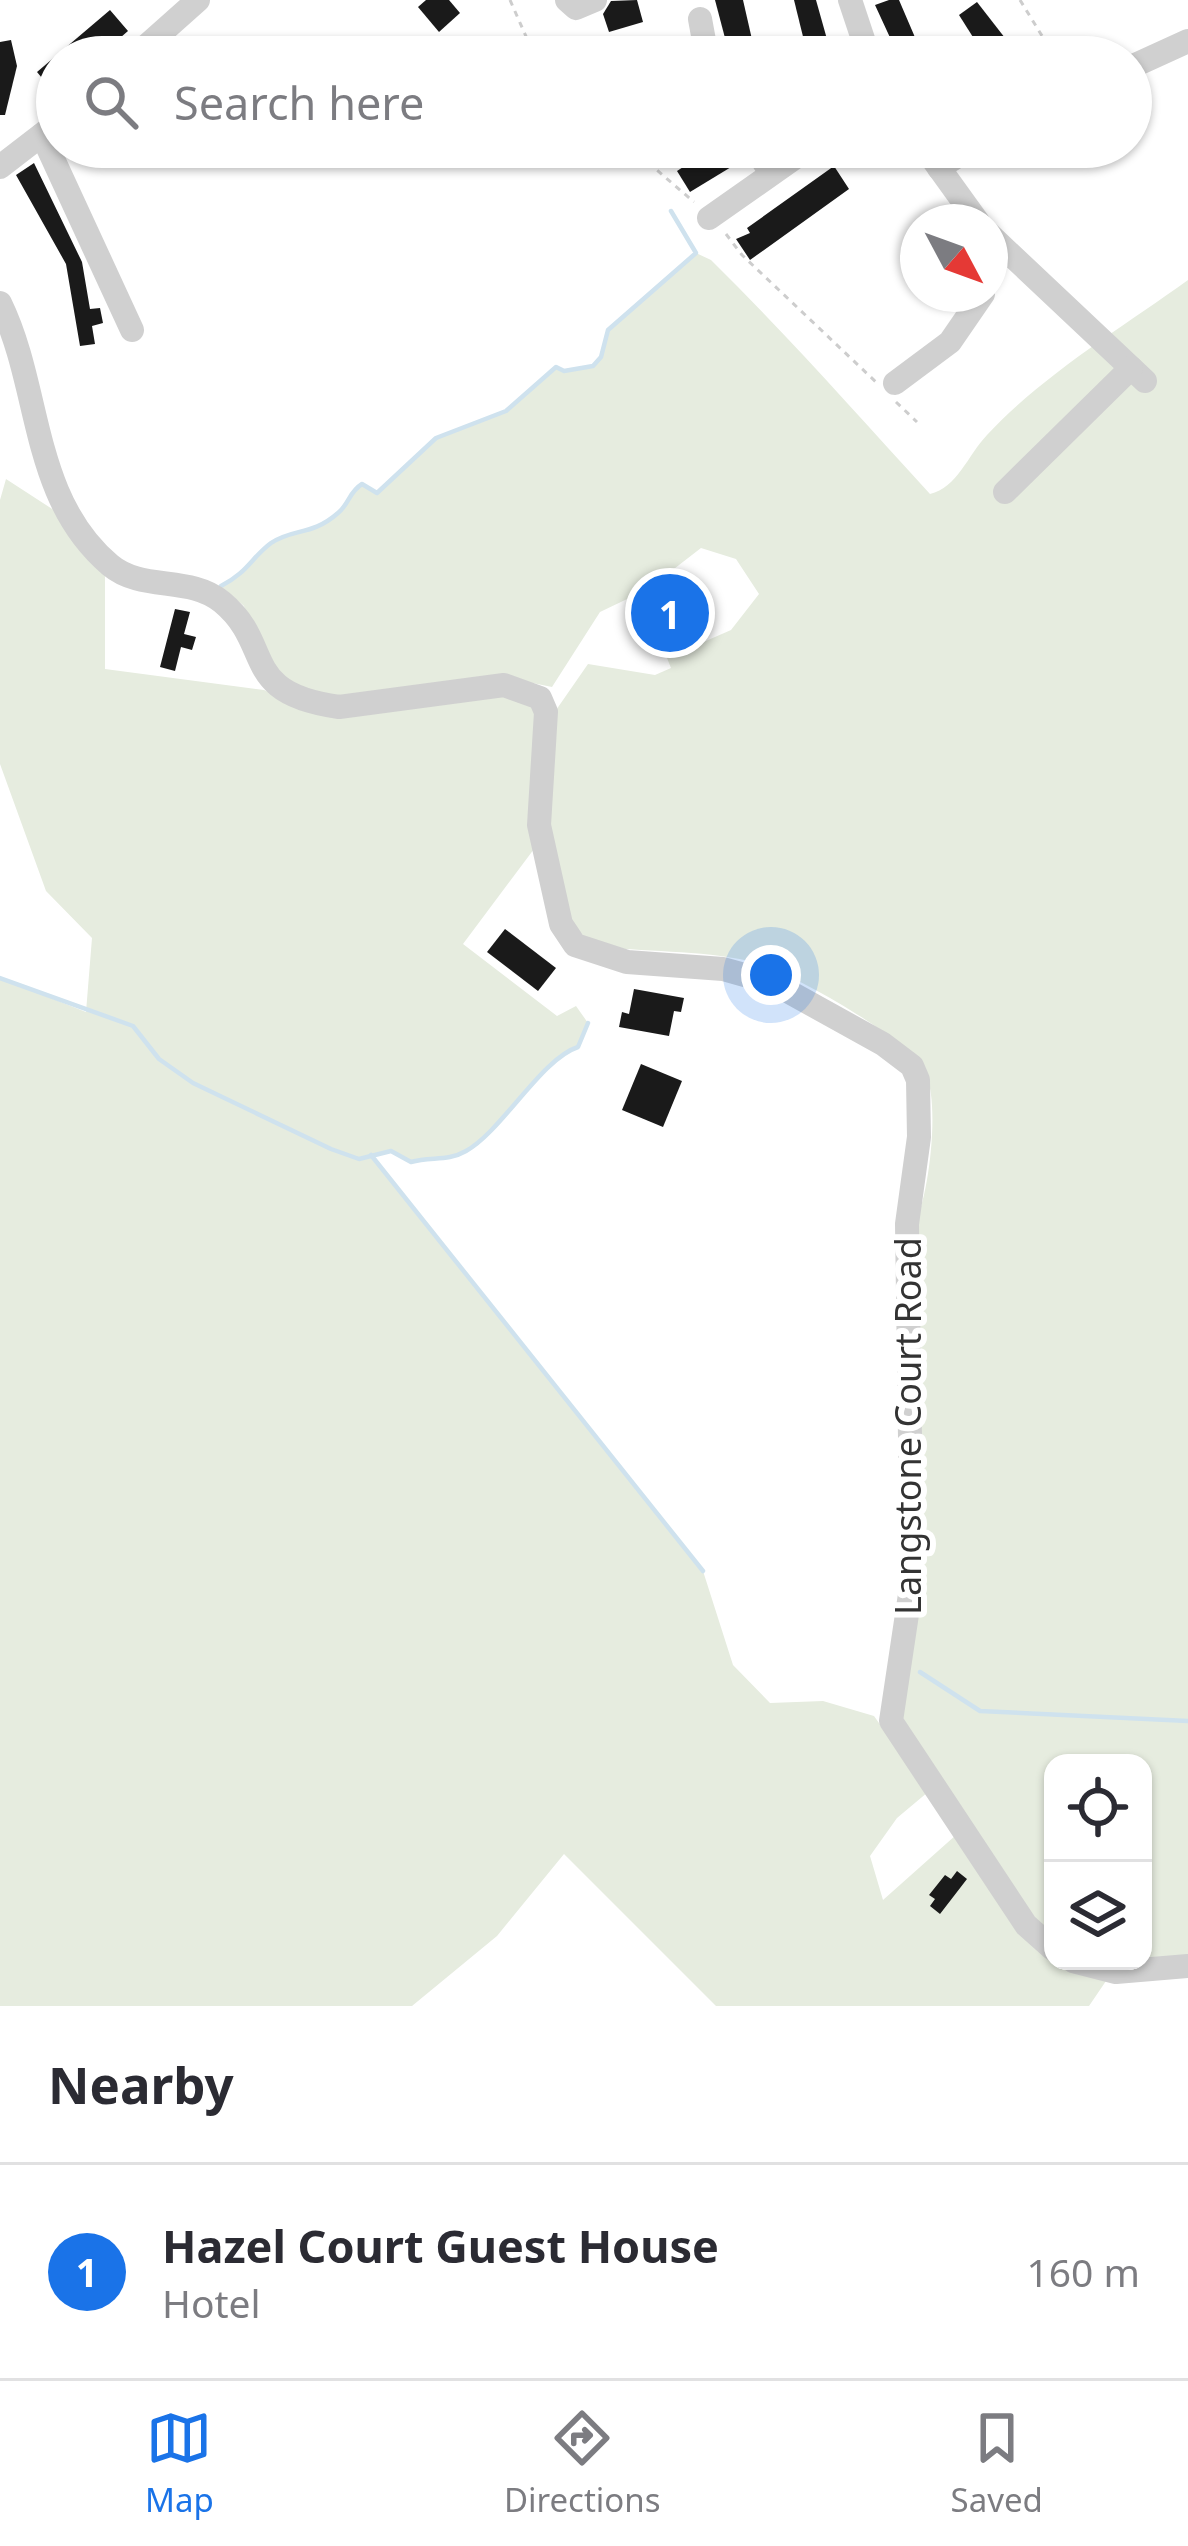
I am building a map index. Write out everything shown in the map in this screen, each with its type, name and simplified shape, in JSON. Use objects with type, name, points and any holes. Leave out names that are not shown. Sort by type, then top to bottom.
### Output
[{"type":"street","points":[[158,36],[198,0]]},
{"type":"street","points":[[567,0],[575,8],[595,0]]},
{"type":"street","points":[[850,0],[862,36]]},
{"type":"street","points":[[700,19],[703,36]]},
{"type":"street","points":[[1152,57],[1188,41]]},
{"type":"street","points":[[0,167],[36,139]]},
{"type":"street","points":[[65,168],[132,330]]},
{"type":"street","points":[[768,168],[771,173]]},
{"type":"street","points":[[710,218],[778,168]]},
{"type":"street","points":[[939,168],[965,204]]},
{"type":"street","points":[[1005,492],[1138,375],[1008,256]]},
{"type":"street","name":"Langstone Court Road","points":[[0,304],[21,365],[39,448],[73,517],[108,563],[132,577],[203,590],[225,604],[273,682],[312,704],[339,707],[504,685],[540,698],[546,712],[539,825],[561,925],[575,945],[627,962],[723,970],[773,983],[848,1023],[912,1066],[921,1096],[908,1225],[912,1581],[891,1721],[1026,1924],[1044,1941]]},
{"type":"street","points":[[895,383],[950,342],[970,312]]},
{"type":"street","points":[[1152,1969],[1188,1966]]},
{"type":"street","points":[[1108,1970],[1140,1970]]},
{"type":"path","points":[[510,0],[526,36]]},
{"type":"path","points":[[1020,0],[1041,36]]},
{"type":"path","points":[[654,168],[917,422]]},
{"type":"shaded area","points":[[696,253],[711,260],[930,494],[948,485],[987,435],[1033,392],[1188,280],[1188,1959],[1152,1961],[1152,1754],[1044,1754],[1044,1931],[1026,1914],[896,1717],[913,1228],[931,1152],[932,1107],[926,1074],[916,1059],[873,1025],[767,967],[711,955],[592,946],[568,918],[546,824],[554,713],[588,664],[655,675],[671,668],[667,658],[731,630],[759,594],[736,559],[701,548],[648,589],[600,612],[552,687],[523,681],[353,700],[291,689],[251,636],[244,606],[221,586],[271,543],[329,520],[362,484],[377,493],[436,438],[506,411],[556,367],[565,371],[593,365],[601,357],[608,330]]},
{"type":"shaded area","points":[[6,479],[63,516],[105,573],[105,669],[264,690],[298,705],[520,696],[537,712],[537,845],[463,944],[557,1016],[576,1006],[588,1023],[578,1047],[550,1066],[466,1151],[411,1162],[391,1151],[372,1156],[703,1571],[733,1665],[770,1703],[823,1701],[874,1716],[928,1792],[897,1818],[870,1856],[883,1900],[956,1835],[1044,1949],[1044,1970],[1077,1970],[1106,1981],[1089,2006],[716,2006],[564,1854],[497,1936],[412,2006],[0,2006],[0,978],[86,1012],[92,938],[46,891],[0,764],[0,500]]},
{"type":"building","points":[[426,0],[449,0],[460,13],[439,32],[418,7]]},
{"type":"building","points":[[637,0],[643,22],[609,32],[603,14],[611,1]]},
{"type":"building","points":[[715,0],[743,0],[751,36],[724,36]]},
{"type":"building","points":[[794,0],[816,0],[826,36],[803,36]]},
{"type":"building","points":[[899,0],[914,36],[889,36],[875,5]]},
{"type":"building","points":[[977,2],[1003,36],[972,36],[959,15]]},
{"type":"building","points":[[110,10],[128,31],[122,36],[79,36]]},
{"type":"building","points":[[11,40],[17,66],[5,115],[0,115],[0,42]]},
{"type":"building","points":[[34,163],[82,262],[90,309],[100,308],[103,323],[92,326],[95,344],[80,346],[66,264],[16,175]]},
{"type":"building","points":[[682,168],[729,168],[690,192],[677,171]]},
{"type":"building","points":[[831,168],[849,189],[750,260],[736,239],[750,233],[747,228]]},
{"type":"building","points":[[684,586],[692,606],[677,612],[686,633],[663,642],[646,601]]},
{"type":"building","points":[[175,609],[190,612],[184,634],[196,637],[192,650],[181,647],[175,671],[160,667]]},
{"type":"building","points":[[505,929],[556,968],[538,991],[487,952]]},
{"type":"building","points":[[634,989],[684,998],[681,1012],[674,1011],[669,1036],[619,1027],[622,1012],[629,1014]]},
{"type":"building","points":[[641,1064],[682,1081],[663,1127],[622,1110]]},
{"type":"building","points":[[957,1871],[967,1879],[940,1914],[930,1906],[935,1899],[929,1895],[945,1875],[951,1879]]},
{"type":"waterway","points":[[221,586],[271,543],[329,520],[362,484],[377,493],[436,438],[506,411],[556,367],[564,371],[593,366],[601,357],[608,330],[696,253],[671,211]]},
{"type":"waterway","points":[[0,978],[133,1026],[159,1059],[193,1083],[359,1159],[391,1151],[411,1162],[466,1151],[550,1066],[578,1047],[588,1023]]},
{"type":"waterway","points":[[371,1155],[703,1571]]},
{"type":"waterway","points":[[920,1672],[980,1711],[1188,1721]]},
{"type":"place","name":"Hazel Court Guest House","points":[[670,613]]}]
